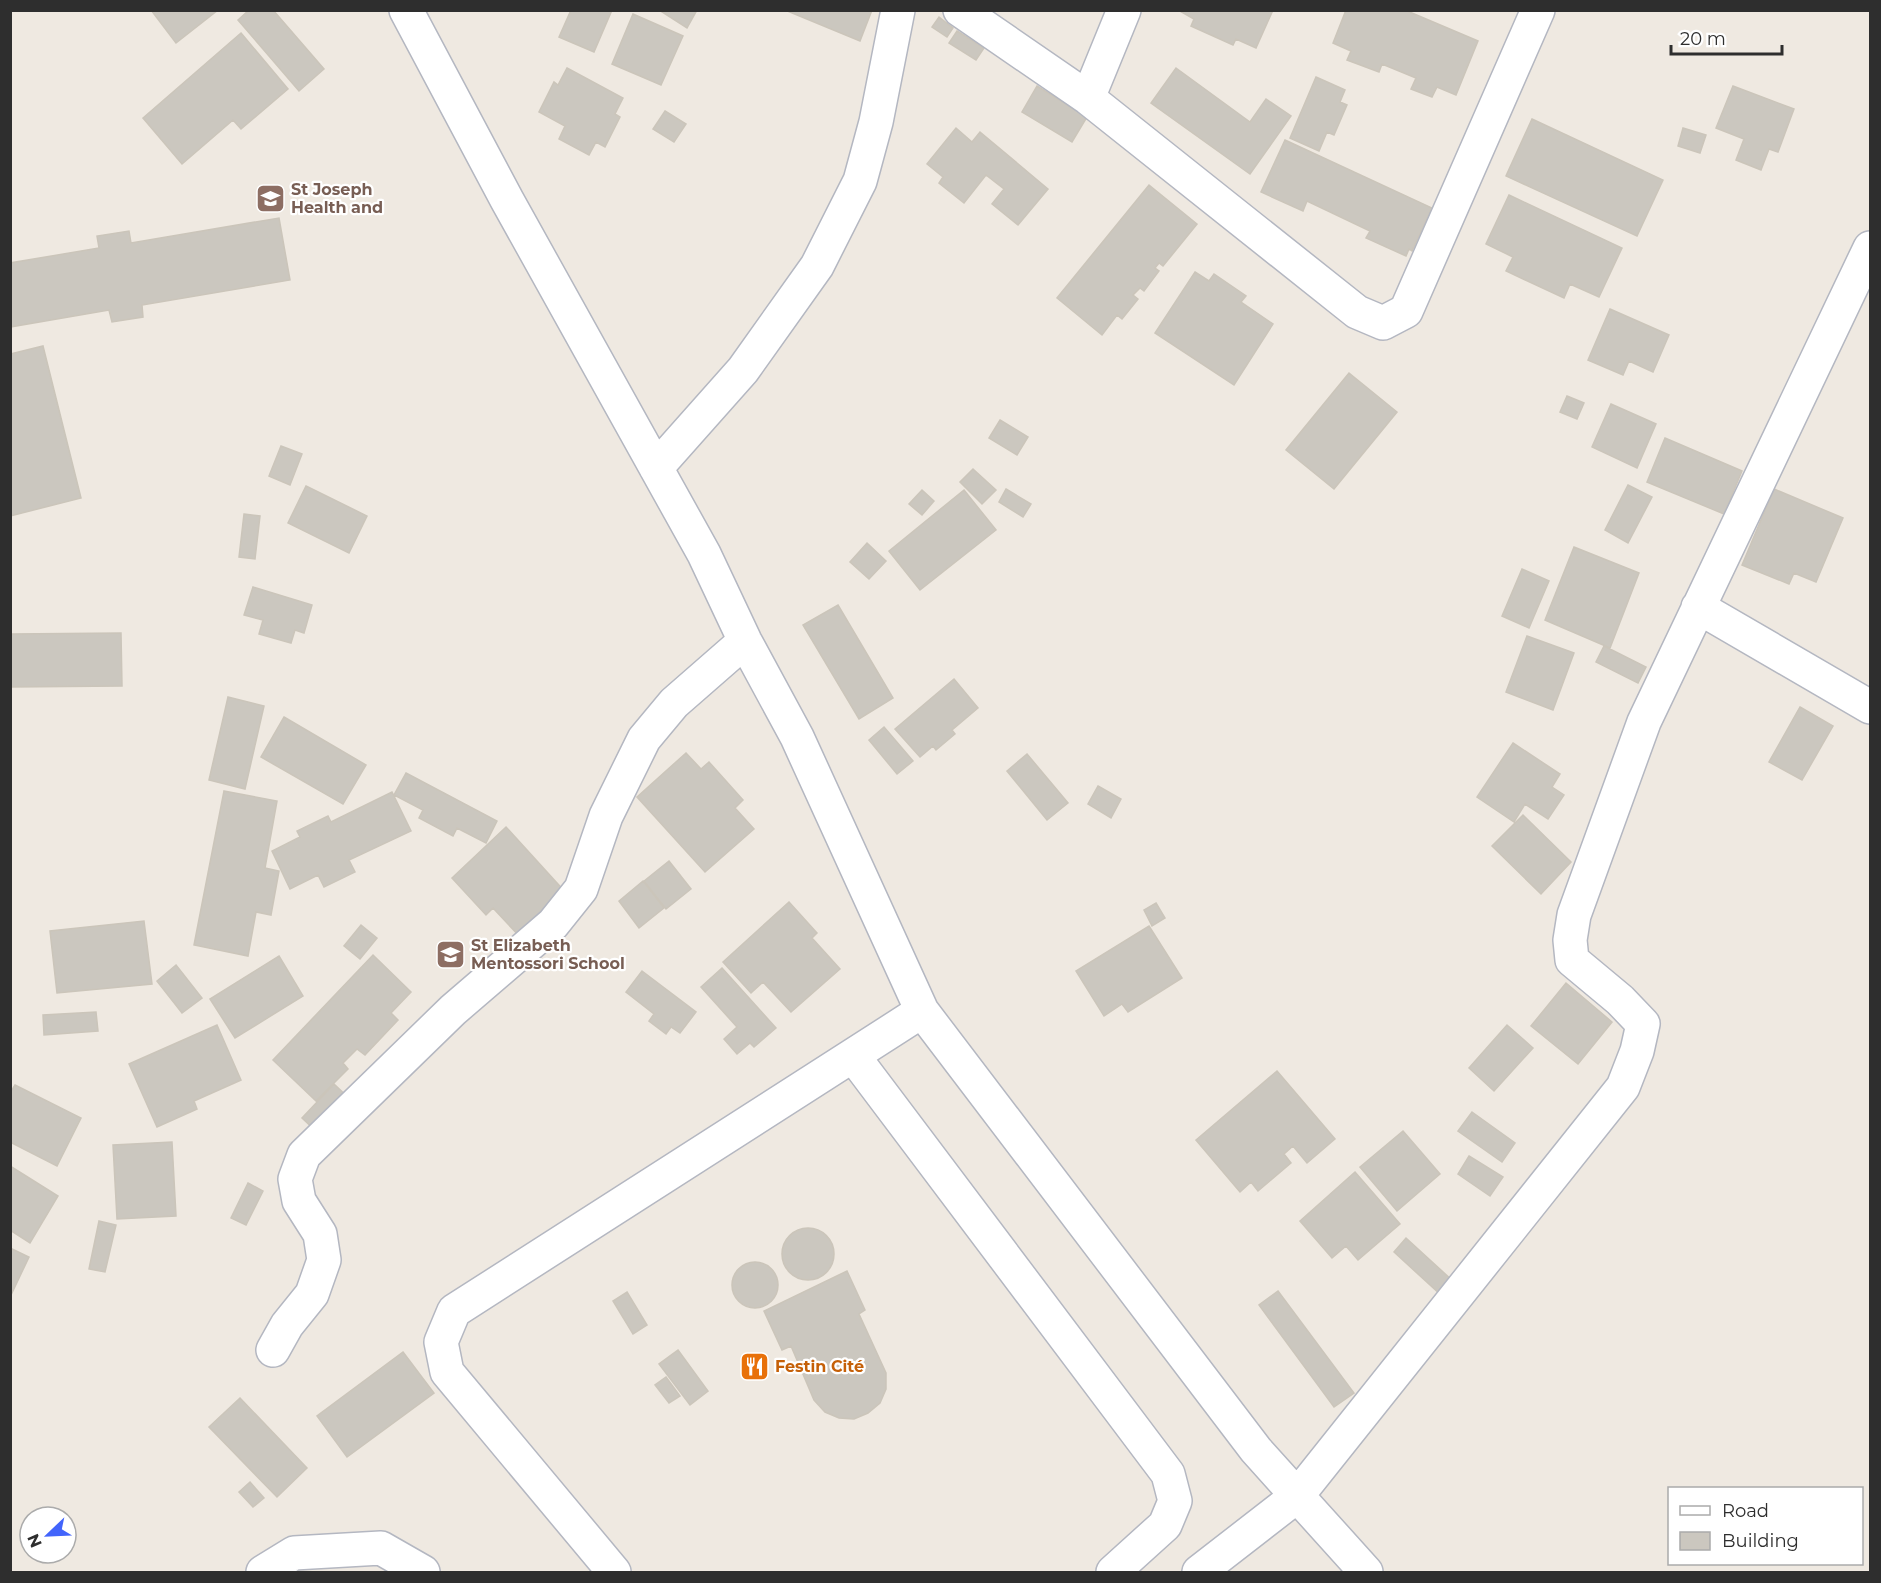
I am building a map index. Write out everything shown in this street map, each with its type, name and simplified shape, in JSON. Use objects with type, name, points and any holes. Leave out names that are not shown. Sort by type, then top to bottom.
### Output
[{"type":"street","points":[[406,10],[507,200],[704,554],[745,641],[797,737],[922,1011],[1256,1450],[1366,1572]]},
{"type":"street","points":[[656,468],[743,370],[817,266],[860,181],[876,122],[897,10]]},
{"type":"street","points":[[960,10],[1088,98],[1357,312],[1383,323],[1407,311],[1538,10]]},
{"type":"street","points":[[1088,98],[1124,10]]},
{"type":"street","points":[[1199,1572],[1297,1496],[1623,1087],[1637,1051],[1643,1024],[1620,1000],[1572,960],[1570,940],[1574,915],[1644,722],[1870,248]]},
{"type":"street","points":[[1698,607],[1870,707]]},
{"type":"street","points":[[273,1350],[286,1325],[312,1294],[324,1260],[320,1234],[299,1201],[295,1179],[304,1155],[453,1010],[553,924],[580,889],[606,816],[644,739],[674,703],[745,641]]},
{"type":"street","points":[[614,1572],[447,1372],[441,1342],[454,1311],[922,1011]]},
{"type":"street","points":[[854,1056],[1168,1474],[1175,1501],[1165,1525],[1113,1572]]},
{"type":"street","points":[[263,1572],[294,1553],[381,1548],[423,1572]]},
{"type":"building","points":[[151,10],[218,10],[176,43]]},
{"type":"building","points":[[249,10],[273,10],[324,69],[299,91],[238,20]]},
{"type":"building","points":[[571,10],[612,10],[594,52],[559,37]]},
{"type":"building","points":[[659,10],[697,10],[687,28]]},
{"type":"building","points":[[785,10],[872,10],[860,41]]},
{"type":"building","points":[[1178,10],[1273,10],[1256,48],[1236,39],[1233,45],[1191,26],[1194,19]]},
{"type":"building","points":[[1346,10],[1405,10],[1478,41],[1456,95],[1437,87],[1432,97],[1411,89],[1416,78],[1382,64],[1379,72],[1347,60],[1351,51],[1333,43]]},
{"type":"building","points":[[633,14],[683,36],[661,85],[612,64]]},
{"type":"building","points":[[939,17],[953,28],[947,37],[932,27]]},
{"type":"building","points":[[957,31],[984,48],[976,60],[949,43]]},
{"type":"building","points":[[241,33],[288,89],[241,129],[233,120],[182,164],[143,118]]},
{"type":"building","points":[[567,68],[623,98],[615,114],[620,117],[605,147],[596,142],[589,155],[559,139],[565,126],[539,112],[554,82],[558,85]]},
{"type":"building","points":[[1176,68],[1250,122],[1266,99],[1291,116],[1250,174],[1151,103]]},
{"type":"building","points":[[1316,77],[1345,90],[1340,102],[1347,105],[1334,135],[1327,132],[1319,151],[1290,138]]},
{"type":"building","points":[[1037,86],[1087,117],[1072,142],[1022,112]]},
{"type":"building","points":[[1733,86],[1794,109],[1778,152],[1769,149],[1761,170],[1736,160],[1744,139],[1716,128]]},
{"type":"building","points":[[665,111],[686,124],[674,142],[653,129]]},
{"type":"building","points":[[1532,119],[1663,180],[1637,236],[1506,176]]},
{"type":"building","points":[[956,128],[972,142],[980,132],[1048,189],[1018,225],[992,204],[1004,189],[986,175],[964,203],[939,183],[943,177],[927,164]]},
{"type":"building","points":[[1683,128],[1706,135],[1700,153],[1678,146]]},
{"type":"building","points":[[1285,140],[1432,208],[1412,251],[1409,249],[1406,256],[1366,238],[1370,231],[1307,201],[1303,211],[1261,192]]},
{"type":"building","points":[[1149,185],[1197,224],[1163,266],[1159,263],[1155,268],[1159,271],[1144,291],[1140,288],[1133,295],[1138,299],[1122,319],[1117,315],[1102,335],[1057,298]]},
{"type":"building","points":[[1509,195],[1622,248],[1599,297],[1570,284],[1564,298],[1506,271],[1513,257],[1486,244]]},
{"type":"building","points":[[279,218],[290,280],[142,305],[143,317],[112,322],[109,310],[10,327],[10,263],[99,248],[97,236],[129,231],[131,243]]},
{"type":"building","points":[[1195,272],[1209,281],[1214,274],[1246,296],[1241,302],[1273,324],[1234,385],[1155,333]]},
{"type":"building","points":[[1610,309],[1669,335],[1653,372],[1629,361],[1623,375],[1588,360]]},
{"type":"building","points":[[43,346],[81,498],[10,516],[10,354]]},
{"type":"building","points":[[1349,373],[1397,412],[1334,489],[1286,450]]},
{"type":"building","points":[[1567,396],[1584,403],[1577,419],[1560,412]]},
{"type":"building","points":[[1611,404],[1656,424],[1637,468],[1592,447]]},
{"type":"building","points":[[1000,420],[1028,437],[1017,455],[989,438]]},
{"type":"building","points":[[1665,438],[1742,471],[1724,514],[1647,482]]},
{"type":"building","points":[[281,446],[302,454],[290,485],[269,476]]},
{"type":"building","points":[[973,469],[996,490],[982,504],[960,482]]},
{"type":"building","points":[[1628,485],[1652,497],[1628,543],[1605,530]]},
{"type":"building","points":[[306,486],[367,516],[349,553],[288,523]]},
{"type":"building","points":[[1006,489],[1031,504],[1023,517],[999,502]]},
{"type":"building","points":[[1774,489],[1843,518],[1816,582],[1794,573],[1789,584],[1742,565]]},
{"type":"building","points":[[922,490],[934,501],[922,515],[909,504]]},
{"type":"building","points":[[964,490],[996,530],[920,590],[889,551]]},
{"type":"building","points":[[244,514],[260,516],[255,559],[239,557]]},
{"type":"building","points":[[867,543],[886,561],[869,579],[850,562]]},
{"type":"building","points":[[1574,547],[1639,573],[1610,648],[1545,620]]},
{"type":"building","points":[[1522,569],[1549,581],[1529,628],[1502,616]]},
{"type":"building","points":[[253,587],[312,605],[304,633],[295,630],[291,643],[259,634],[263,620],[244,615]]},
{"type":"building","points":[[838,605],[893,698],[859,719],[803,625]]},
{"type":"building","points":[[121,633],[122,686],[10,687],[10,634]]},
{"type":"building","points":[[1527,636],[1574,653],[1553,710],[1506,692]]},
{"type":"building","points":[[1604,646],[1646,667],[1638,683],[1596,662]]},
{"type":"building","points":[[954,679],[978,708],[952,730],[955,734],[936,750],[933,746],[920,757],[895,729]]},
{"type":"building","points":[[228,697],[264,706],[245,789],[209,780]]},
{"type":"building","points":[[1800,707],[1833,726],[1802,780],[1769,762]]},
{"type":"building","points":[[284,717],[366,765],[343,804],[261,757]]},
{"type":"building","points":[[884,727],[913,761],[897,774],[869,740]]},
{"type":"building","points":[[1513,743],[1560,774],[1552,787],[1564,795],[1548,819],[1525,804],[1514,822],[1477,797]]},
{"type":"building","points":[[686,753],[701,769],[709,762],[743,800],[735,808],[754,829],[705,872],[637,797]]},
{"type":"building","points":[[1027,754],[1068,803],[1047,820],[1007,771]]},
{"type":"building","points":[[406,773],[497,821],[486,843],[457,828],[453,836],[419,818],[423,810],[394,795]]},
{"type":"building","points":[[1098,786],[1121,799],[1111,818],[1088,804]]},
{"type":"building","points":[[224,791],[277,801],[265,868],[279,871],[271,915],[256,912],[248,956],[194,945]]},
{"type":"building","points":[[392,792],[411,831],[349,860],[355,872],[324,887],[318,875],[290,889],[272,851],[300,837],[297,831],[328,816],[331,822]]},
{"type":"building","points":[[1523,815],[1571,862],[1541,894],[1492,846]]},
{"type":"building","points":[[506,827],[567,894],[521,938],[493,908],[486,915],[452,878]]},
{"type":"building","points":[[669,861],[691,889],[666,909],[644,881]]},
{"type":"building","points":[[643,881],[664,908],[639,928],[619,901]]},
{"type":"building","points":[[789,902],[817,933],[812,938],[840,969],[791,1012],[763,982],[751,993],[723,962]]},
{"type":"building","points":[[1156,903],[1165,918],[1152,926],[1144,910]]},
{"type":"building","points":[[144,921],[152,984],[57,993],[50,931]]},
{"type":"building","points":[[361,925],[377,938],[360,959],[344,946]]},
{"type":"building","points":[[1149,926],[1182,978],[1128,1012],[1122,1004],[1104,1016],[1076,971]]},
{"type":"building","points":[[373,955],[411,992],[391,1013],[398,1020],[365,1055],[357,1049],[343,1063],[348,1069],[316,1101],[273,1060]]},
{"type":"building","points":[[279,956],[303,996],[235,1038],[210,999]]},
{"type":"building","points":[[176,965],[202,998],[182,1013],[157,981]]},
{"type":"building","points":[[722,968],[776,1028],[754,1047],[750,1043],[737,1054],[724,1039],[737,1027],[701,987]]},
{"type":"building","points":[[642,971],[696,1012],[680,1033],[671,1027],[666,1034],[649,1021],[654,1014],[626,992]]},
{"type":"building","points":[[1566,983],[1612,1022],[1578,1064],[1531,1026]]},
{"type":"building","points":[[96,1012],[98,1031],[44,1035],[43,1015]]},
{"type":"building","points":[[217,1025],[241,1080],[194,1101],[197,1109],[157,1127],[129,1064]]},
{"type":"building","points":[[1507,1025],[1533,1048],[1494,1091],[1469,1068]]},
{"type":"building","points":[[1277,1071],[1335,1139],[1307,1163],[1293,1146],[1284,1154],[1291,1163],[1258,1191],[1251,1182],[1240,1192],[1196,1140]]},
{"type":"building","points":[[334,1084],[352,1101],[320,1135],[302,1118]]},
{"type":"building","points":[[15,1085],[81,1118],[57,1166],[10,1142],[10,1093]]},
{"type":"building","points":[[1472,1112],[1515,1143],[1502,1162],[1458,1131]]},
{"type":"building","points":[[1403,1131],[1440,1174],[1397,1211],[1360,1167]]},
{"type":"building","points":[[172,1142],[176,1216],[117,1219],[113,1145]]},
{"type":"building","points":[[1469,1156],[1503,1177],[1490,1196],[1458,1174]]},
{"type":"building","points":[[10,1166],[58,1196],[30,1243],[10,1230]]},
{"type":"building","points":[[1355,1172],[1400,1224],[1358,1260],[1346,1246],[1332,1258],[1300,1221]]},
{"type":"building","points":[[248,1183],[263,1191],[246,1225],[231,1218]]},
{"type":"building","points":[[99,1221],[116,1225],[105,1272],[89,1269]]},
{"type":"building","points":[[808,1228],[822,1232],[830,1240],[834,1254],[830,1268],[822,1276],[808,1280],[794,1276],[786,1268],[782,1254],[786,1240],[794,1232]]},
{"type":"building","points":[[1406,1238],[1454,1282],[1442,1296],[1394,1252]]},
{"type":"building","points":[[10,1248],[29,1257],[11,1295],[10,1295]]},
{"type":"building","points":[[755,1262],[771,1269],[778,1285],[771,1301],[755,1308],[739,1301],[732,1285],[739,1269]]},
{"type":"building","points":[[847,1271],[865,1310],[859,1314],[886,1373],[886,1389],[880,1403],[868,1413],[854,1419],[839,1418],[825,1412],[814,1400],[791,1346],[782,1350],[764,1311]]},
{"type":"building","points":[[1278,1291],[1354,1393],[1334,1407],[1259,1305]]},
{"type":"building","points":[[627,1292],[647,1325],[633,1334],[613,1301]]},
{"type":"building","points":[[678,1350],[708,1391],[690,1405],[659,1364]]},
{"type":"building","points":[[403,1352],[434,1393],[347,1457],[317,1416]]},
{"type":"building","points":[[666,1377],[680,1396],[669,1403],[655,1385]]},
{"type":"building","points":[[240,1398],[307,1468],[277,1497],[209,1427]]},
{"type":"building","points":[[250,1482],[264,1498],[253,1507],[239,1492]]},
{"type":"place","name":"St Joseph Health and","points":[[270,198]]},
{"type":"place","name":"St Elizabeth Mentossori School","points":[[450,954]]},
{"type":"place","name":"Festin Cité","points":[[754,1366]]}]
